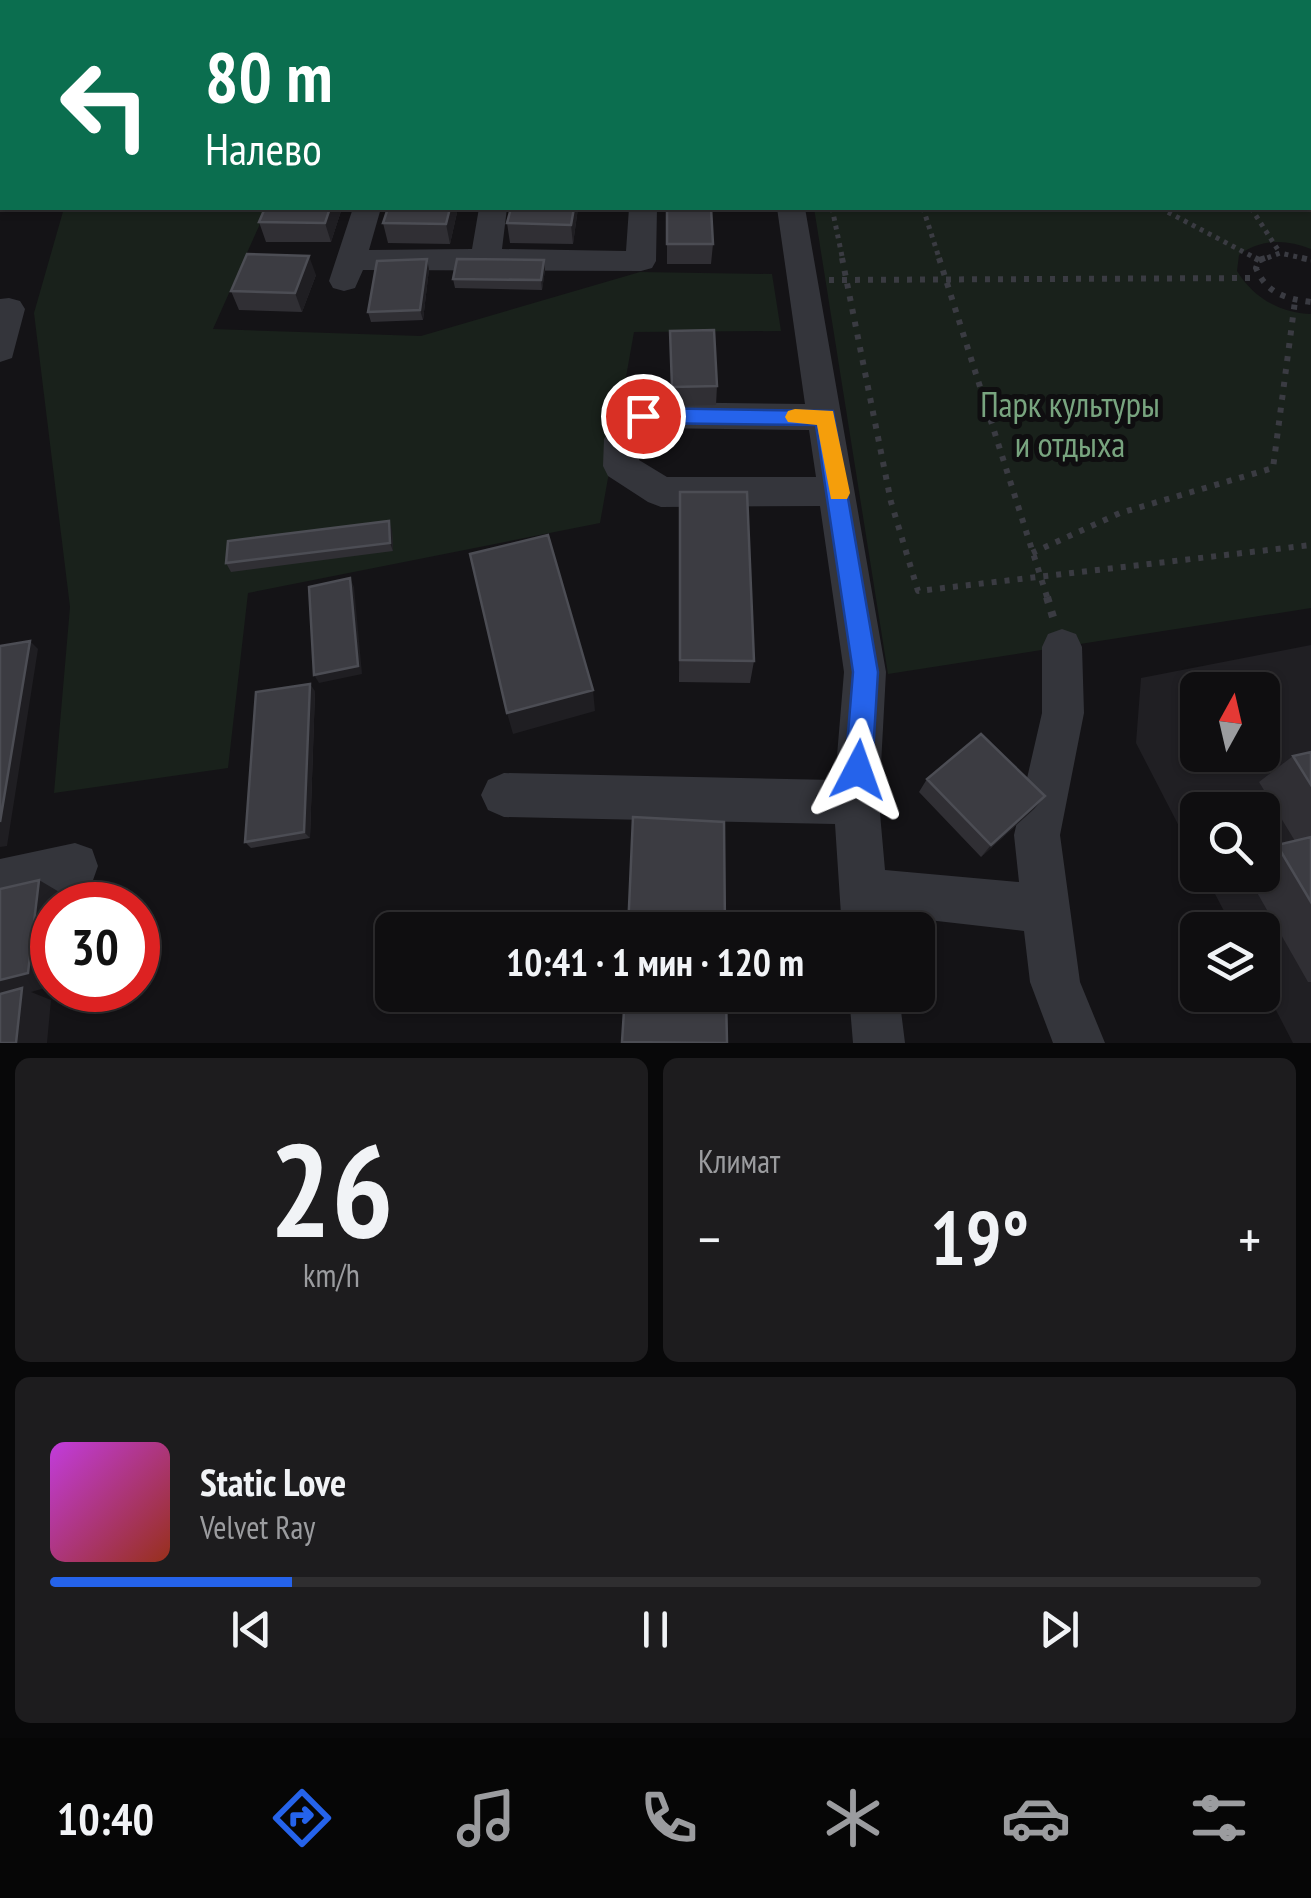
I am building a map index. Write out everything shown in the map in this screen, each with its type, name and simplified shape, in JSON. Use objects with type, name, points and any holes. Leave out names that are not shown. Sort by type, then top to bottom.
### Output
[{"type":"street","points":[[366,210],[348,271],[485,258],[641,261],[643,210]]},
{"type":"street","points":[[485,258],[493,210]]},
{"type":"street","points":[[791,210],[865,672],[856,802],[864,912],[902,893],[1046,909]]},
{"type":"street","points":[[0,310],[10,309],[0,350]]},
{"type":"street","points":[[826,417],[643,416],[622,439],[621,466],[661,492],[838,491]]},
{"type":"street","points":[[1062,647],[1062,713],[1037,836],[1055,982],[1079,1043]]},
{"type":"street","points":[[504,794],[856,802]]},
{"type":"street","points":[[0,883],[76,866]]},
{"type":"street","points":[[876,1012],[879,1043]]},
{"type":"path","points":[[832,210],[892,502],[918,591],[1311,544]]},
{"type":"path","points":[[923,210],[1062,647]]},
{"type":"path","points":[[1164,210],[1259,260],[1280,253],[1311,259]]},
{"type":"path","points":[[1252,210],[1280,253]]},
{"type":"path","points":[[1259,260],[1258,278],[1280,296],[1311,302]]},
{"type":"path","points":[[803,280],[1258,278]]},
{"type":"path","points":[[1032,552],[1120,513],[1273,468],[1295,301]]},
{"type":"shaded area","points":[[1311,645],[1311,1043],[1293,1043],[1277,1012],[1280,1012],[1280,912],[1225,912],[1214,892],[1280,892],[1280,792],[1180,792],[1180,828],[1136,743],[1141,678]]},
{"type":"green space","points":[[63,210],[266,210],[213,329],[421,336],[640,272],[772,274],[781,331],[634,332],[600,523],[248,593],[228,768],[54,793],[70,607],[34,313]]},
{"type":"green space","name":"Парк культуры и отдыха","points":[[814,210],[1311,210],[1311,249],[1292,243],[1265,243],[1239,255],[1237,271],[1268,302],[1288,311],[1311,314],[1311,608],[888,674]]},
{"type":"building","points":[[264,210],[329,210],[325,223],[259,222]]},
{"type":"building","points":[[387,210],[450,210],[446,224],[383,223]]},
{"type":"building","points":[[510,210],[574,210],[571,225],[507,223]]},
{"type":"building","points":[[667,210],[711,210],[713,244],[667,244]]},
{"type":"building","points":[[247,254],[309,256],[295,293],[231,291]]},
{"type":"building","points":[[427,259],[420,310],[368,312],[377,261]]},
{"type":"building","points":[[457,259],[544,260],[541,280],[453,279]]},
{"type":"building","points":[[714,330],[717,386],[672,387],[670,331]]},
{"type":"building","points":[[680,492],[747,492],[754,661],[680,660]]},
{"type":"building","points":[[389,521],[390,543],[226,563],[228,541]]},
{"type":"building","points":[[548,535],[593,690],[507,713],[470,554]]},
{"type":"building","points":[[350,578],[358,666],[314,675],[309,587]]},
{"type":"building","points":[[30,641],[0,822],[0,646]]},
{"type":"building","points":[[310,684],[304,832],[245,842],[256,692]]},
{"type":"building","points":[[981,734],[1045,796],[991,845],[927,779]]},
{"type":"building","points":[[1311,752],[1311,785],[1293,756]]},
{"type":"building","points":[[633,817],[724,822],[725,912],[629,912]]},
{"type":"building","points":[[1311,837],[1311,902],[1280,850],[1280,844]]},
{"type":"building","points":[[30,882],[28,973],[0,980],[0,889]]},
{"type":"building","points":[[22,988],[16,1043],[0,1043],[0,994]]},
{"type":"building","points":[[624,1012],[726,1012],[727,1043],[622,1042]]},
{"type":"slow traffic","points":[[795,417],[826,417],[839,493]]},
{"type":"route","points":[[643,416],[826,417],[865,672],[858,770]]}]
